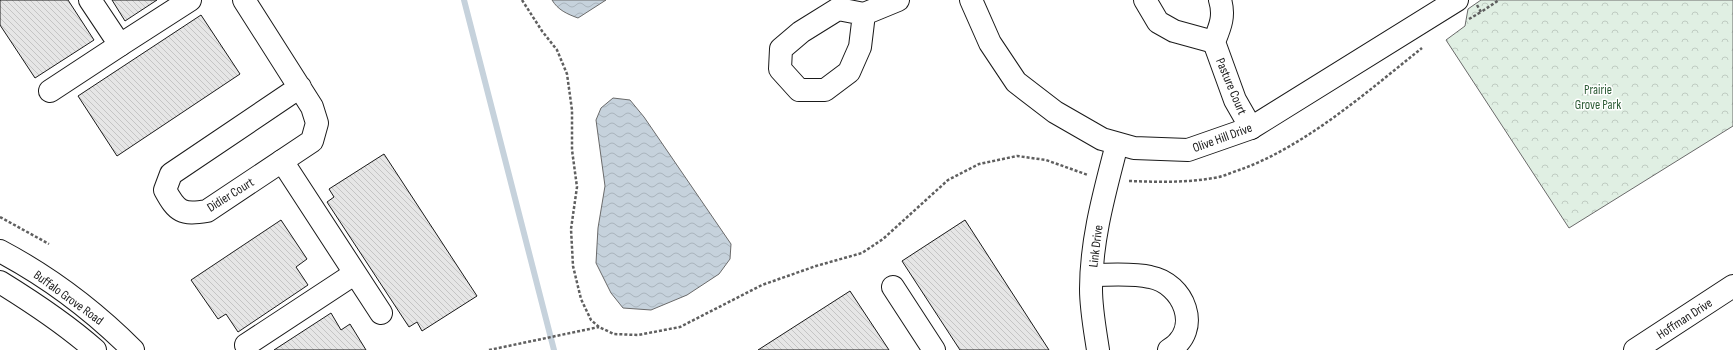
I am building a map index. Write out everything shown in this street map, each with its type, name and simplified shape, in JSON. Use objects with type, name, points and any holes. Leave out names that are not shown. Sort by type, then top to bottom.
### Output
[{"type":"street","points":[[90,0],[120,45]]},
{"type":"street","points":[[50,91],[190,0]]},
{"type":"street","name":"Didier Court","points":[[244,0],[300,87],[312,107],[317,123],[312,141],[207,211],[190,214],[173,205],[165,190],[171,174],[300,87]]},
{"type":"street","points":[[864,14],[898,0]]},
{"type":"street","name":"Olive Hill Drive","points":[[971,0],[990,43],[1016,82],[1055,112],[1102,139],[1117,144],[1134,148],[1188,150],[1251,128],[1445,3]]},
{"type":"street","name":"Pasture Court","points":[[1145,0],[1158,22],[1174,31],[1214,42]]},
{"type":"street","name":"Pasture Court","points":[[1220,0],[1222,7],[1222,22],[1214,42],[1235,100],[1251,128]]},
{"type":"street","name":"Link Drive","points":[[1098,350],[1091,290],[1093,247],[1117,144]]},
{"type":"street","points":[[282,161],[381,314]]},
{"type":"street","name":"Buffalo Grove Road","points":[[0,251],[55,284],[107,324],[133,350]]},
{"type":"street","points":[[246,345],[354,274]]},
{"type":"street","points":[[1092,275],[1149,276],[1162,281],[1174,291],[1184,304],[1188,319],[1185,334],[1177,344],[1169,350]]},
{"type":"street","name":"Buffalo Grove Road","points":[[0,282],[36,304],[72,330],[95,350]]},
{"type":"street","name":"Hoffman Drive","points":[[1635,350],[1733,286]]},
{"type":"street","points":[[892,287],[929,348]]},
{"type":"path","points":[[522,0],[542,31],[557,50],[567,74],[572,110],[572,150],[577,187],[571,229],[573,266],[581,298],[591,320],[599,327],[614,334],[638,335],[680,327],[762,285],[816,266],[862,253],[883,239],[948,180],[979,164],[1017,156],[1046,160],[1090,175],[1127,181],[1172,182],[1220,177],[1263,161],[1295,143],[1336,115],[1424,47]]},
{"type":"path","points":[[1473,0],[1481,12]]},
{"type":"path","points":[[1468,20],[1499,0]]},
{"type":"path","points":[[0,217],[49,244]]},
{"type":"path","points":[[488,350],[538,341],[599,327]]},
{"type":"green space","name":"Prairie Grove Park","points":[[1481,0],[1733,0],[1733,126],[1569,228],[1446,40],[1465,26],[1468,9]]},
{"type":"water","points":[[552,0],[606,0],[578,18],[563,11]]},
{"type":"water","points":[[613,98],[630,100],[644,117],[731,244],[730,259],[719,274],[687,295],[651,310],[623,308],[611,293],[596,263],[598,228],[605,186],[596,120],[601,108]]},
{"type":"building","points":[[0,0],[68,0],[94,40],[35,78],[0,25]]},
{"type":"building","points":[[112,0],[157,0],[125,21]]},
{"type":"building","points":[[201,15],[240,74],[117,156],[78,96]]},
{"type":"building","points":[[384,154],[477,296],[422,331],[417,322],[409,327],[327,202],[334,197],[329,189]]},
{"type":"building","points":[[281,220],[307,259],[296,267],[308,285],[238,332],[226,314],[218,319],[191,280]]},
{"type":"building","points":[[965,220],[1049,350],[960,350],[902,261]]},
{"type":"building","points":[[850,291],[889,350],[758,350]]},
{"type":"building","points":[[331,313],[341,330],[350,324],[366,350],[274,350]]},
{"type":"waterway","points":[[464,0],[554,350]]}]
